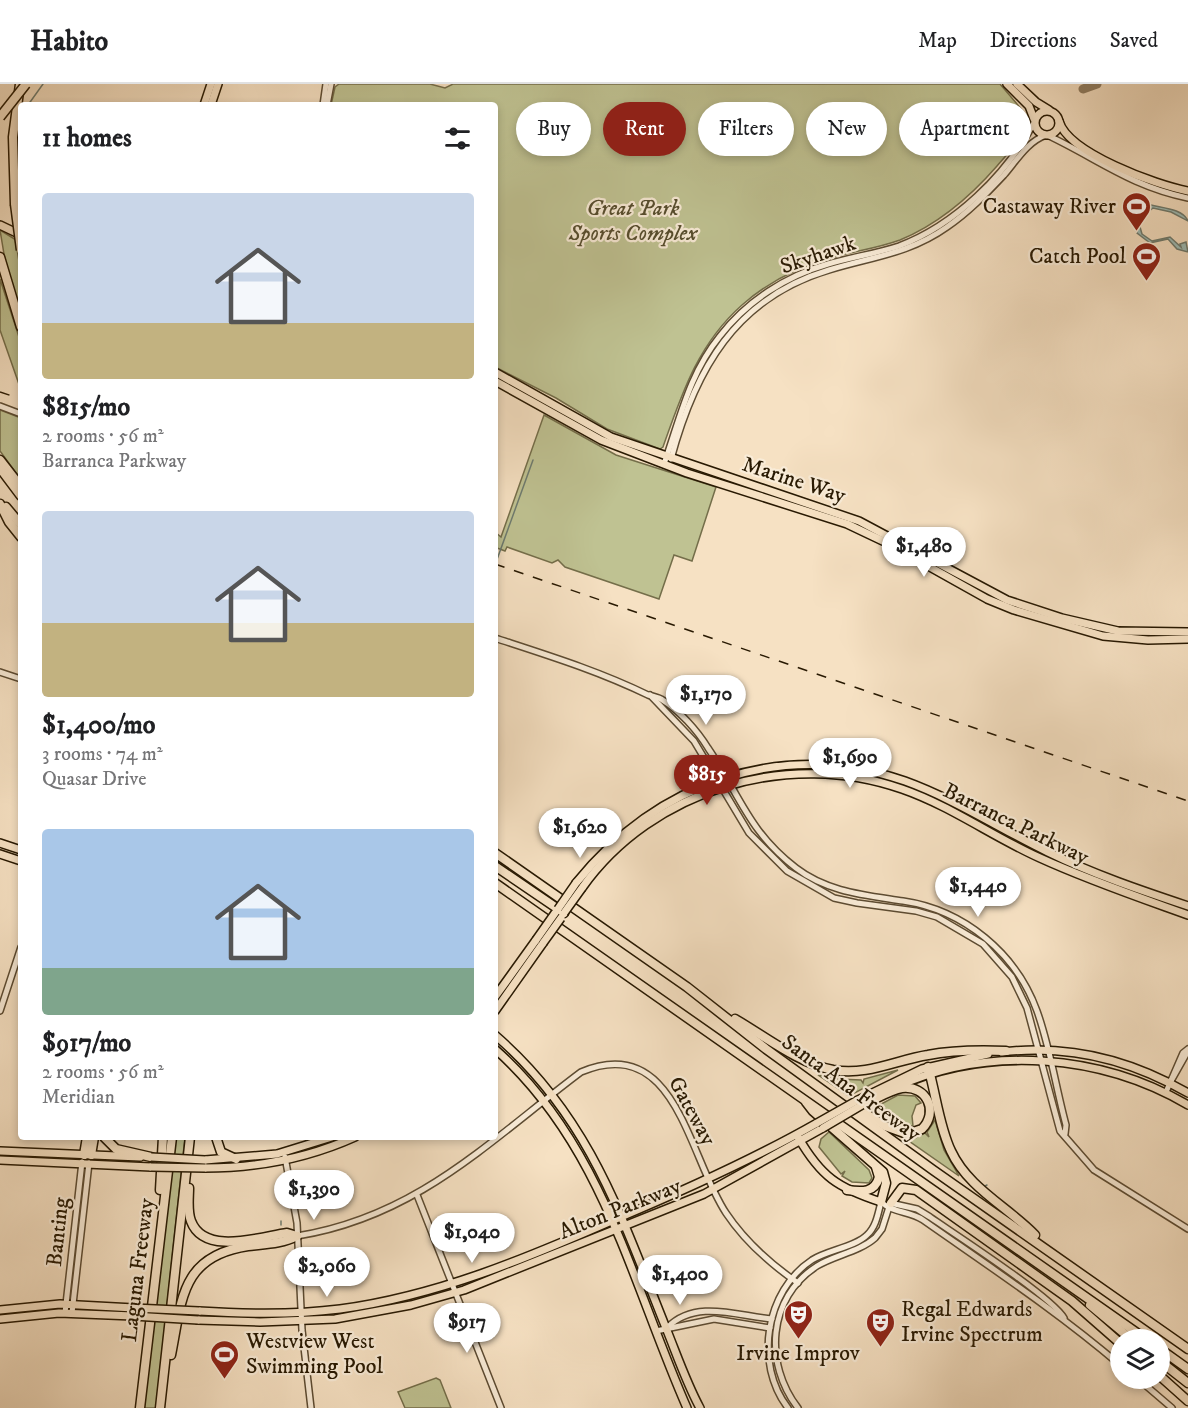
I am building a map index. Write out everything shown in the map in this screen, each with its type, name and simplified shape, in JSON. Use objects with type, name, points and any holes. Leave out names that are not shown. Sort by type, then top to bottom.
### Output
[{"type":"highway","points":[[18,227],[13,137],[20,84]]},
{"type":"highway","points":[[0,117],[26,84]]},
{"type":"highway","points":[[0,257],[18,317]]},
{"type":"highway","points":[[0,460],[18,482]]},
{"type":"highway","points":[[0,468],[18,492]]},
{"type":"highway","points":[[0,502],[18,522]]},
{"type":"highway","points":[[0,502],[9,522],[18,533]]},
{"type":"highway","name":"Santa Ana Freeway","points":[[498,855],[687,987],[765,1048],[1188,1349]]},
{"type":"highway","points":[[498,870],[559,913]]},
{"type":"highway","name":"Santa Ana Freeway","points":[[498,885],[803,1096],[1132,1329]]},
{"type":"highway","points":[[498,892],[512,895]]},
{"type":"highway","points":[[687,987],[799,1056],[836,1070],[864,1071],[938,1053],[1006,1051]]},
{"type":"highway","points":[[765,1048],[895,1131],[907,1134],[916,1132],[926,1125],[930,1115],[925,1095],[909,1088],[899,1089],[859,1103]]},
{"type":"highway","points":[[929,1071],[948,1143],[959,1165],[969,1178],[1034,1234],[1045,1247]]},
{"type":"highway","points":[[803,1096],[813,1111],[886,1177],[887,1205]]},
{"type":"highway","points":[[87,1140],[87,1159]]},
{"type":"highway","points":[[87,1159],[93,1140]]},
{"type":"highway","points":[[108,1140],[121,1151],[151,1162]]},
{"type":"highway","points":[[157,1259],[163,1140]]},
{"type":"highway","name":"Laguna Freeway","points":[[141,1408],[172,1140]]},
{"type":"highway","points":[[190,1140],[189,1215],[194,1227],[201,1235],[213,1241],[224,1242],[285,1234],[297,1236]]},
{"type":"highway","name":"Laguna Freeway","points":[[160,1408],[190,1140]]},
{"type":"highway","points":[[217,1140],[221,1152],[236,1159]]},
{"type":"highway","points":[[847,1191],[865,1191],[874,1188],[879,1177],[874,1164]]},
{"type":"highway","points":[[887,1205],[902,1188],[916,1190],[1072,1301],[1110,1334]]},
{"type":"highway","points":[[163,1384],[185,1289],[197,1268],[205,1260],[224,1251],[288,1241],[297,1236]]},
{"type":"highway","points":[[1081,1293],[1091,1306],[1119,1329]]},
{"type":"highway","points":[[135,1408],[148,1335]]},
{"type":"highway","points":[[1170,1356],[1188,1369]]},
{"type":"highway","points":[[1170,1369],[1188,1383]]},
{"type":"highway","points":[[1170,1385],[1188,1401]]},
{"type":"main road","points":[[205,102],[211,84]]},
{"type":"main road","points":[[212,102],[218,84]]},
{"type":"main road","points":[[1007,84],[1030,108],[1037,131],[1046,135],[1056,130],[1059,122]]},
{"type":"main road","points":[[1017,84],[1037,103],[1056,114],[1067,138],[1119,168],[1148,180],[1188,191]]},
{"type":"main road","points":[[1034,122],[1040,112],[1049,110]]},
{"type":"main road","points":[[0,223],[18,226]]},
{"type":"main road","points":[[0,223],[18,233]]},
{"type":"main road","name":"Marine Way","points":[[498,374],[611,437],[668,462]]},
{"type":"main road","name":"Marine Way","points":[[498,383],[590,436],[860,521],[1001,604],[1071,629],[1133,640],[1188,639]]},
{"type":"main road","name":"Marine Way","points":[[951,574],[1007,600],[1090,626],[1147,633],[1188,632]]},
{"type":"main road","name":"Barranca Parkway","points":[[498,1006],[540,941],[604,850],[646,816],[674,798],[722,779],[762,769],[811,765],[849,768],[881,774],[932,791],[1071,863],[1188,915]]},
{"type":"main road","name":"Barranca Parkway","points":[[579,886],[632,835],[666,812],[726,787],[778,776],[820,774],[850,776],[901,789],[1086,879],[1188,906]]},
{"type":"main road","points":[[0,843],[18,849]]},
{"type":"main road","points":[[0,854],[18,860]]},
{"type":"main road","name":"Barranca Parkway","points":[[498,993],[540,941]]},
{"type":"main road","points":[[498,1038],[517,1054],[552,1094],[594,1156],[622,1217],[700,1408]]},
{"type":"main road","name":"Alton Parkway","points":[[0,1319],[68,1313],[198,1320],[302,1321],[379,1312],[455,1293],[625,1227],[714,1189],[859,1103],[894,1089],[929,1071],[1006,1051],[1048,1050],[1113,1060],[1170,1083],[1188,1093]]},
{"type":"main road","points":[[498,1052],[545,1100],[581,1154],[611,1221],[687,1408]]},
{"type":"main road","name":"Alton Parkway","points":[[929,1071],[1046,1061],[1107,1070],[1166,1092],[1188,1105]]},
{"type":"main road","points":[[799,1137],[825,1174],[847,1191],[887,1205]]},
{"type":"main road","name":"Alton Parkway","points":[[0,1310],[70,1304],[199,1311],[303,1312],[382,1302],[451,1284],[622,1217],[709,1180],[799,1137]]},
{"type":"main road","points":[[151,1162],[236,1159],[285,1152],[323,1140]]},
{"type":"main road","points":[[0,1151],[205,1168],[251,1167],[285,1161],[346,1140]]},
{"type":"main road","points":[[0,1160],[87,1159]]},
{"type":"street","points":[[325,102],[326,84]]},
{"type":"street","points":[[326,102],[331,84]]},
{"type":"street","name":"Skyhawk","points":[[668,462],[693,377],[715,342],[745,309],[775,287],[807,271],[890,249],[940,225],[981,191],[1023,143],[1034,122]]},
{"type":"street","points":[[1046,135],[1118,175],[1160,191],[1188,198]]},
{"type":"street","name":"Skyhawk","points":[[668,462],[703,371],[725,339],[746,316],[773,295],[803,279],[831,269],[893,255],[942,231],[977,204],[1033,140],[1046,135]]},
{"type":"street","points":[[0,406],[18,413]]},
{"type":"street","points":[[498,639],[614,678],[650,695],[694,741],[722,779],[750,833],[786,871],[812,887],[857,903],[916,911],[937,917],[983,944],[1012,976],[1029,1013],[1039,1050],[1046,1061]]},
{"type":"street","points":[[0,672],[18,678]]},
{"type":"street","points":[[726,787],[755,829],[804,874],[850,893],[903,901],[936,909],[965,923],[986,938],[1008,961],[1028,989],[1037,1011],[1048,1050],[1046,1061],[1060,1131],[1094,1170],[1188,1229]]},
{"type":"street","points":[[0,1011],[18,956]]},
{"type":"street","points":[[1166,1092],[1188,1050]]},
{"type":"street","name":"Gateway","points":[[498,1137],[581,1072],[593,1066],[616,1063],[641,1069],[664,1088],[709,1180],[738,1229],[796,1281]]},
{"type":"street","name":"Gateway","points":[[297,1236],[357,1221],[417,1195],[450,1174],[494,1140]]},
{"type":"street","points":[[285,1152],[294,1201],[302,1321],[311,1408]]},
{"type":"street","name":"Banting","points":[[68,1313],[87,1159]]},
{"type":"street","points":[[417,1195],[501,1408]]},
{"type":"street","points":[[887,1205],[865,1237],[820,1256],[802,1268],[796,1281],[782,1308],[775,1341],[779,1373],[796,1405],[787,1408],[775,1385],[770,1369],[768,1349],[772,1318],[779,1301],[796,1281],[823,1263],[872,1241],[882,1229],[887,1205]]},
{"type":"street","points":[[887,1205],[917,1209],[930,1217],[1061,1312],[1064,1318],[1110,1357]]},
{"type":"street","points":[[666,1328],[673,1321],[704,1312],[724,1311],[772,1318]]},
{"type":"street","points":[[704,1312],[705,1319]]},
{"type":"street","points":[[656,1331],[705,1319],[734,1320],[770,1328]]},
{"type":"street","points":[[1149,1389],[1172,1408]]},
{"type":"green space","name":"Great Park Sports Complex","points":[[339,84],[430,84],[445,88],[453,84],[1000,84],[1015,102],[899,102],[899,156],[1006,156],[953,209],[928,226],[900,240],[834,257],[797,270],[763,289],[742,305],[714,336],[693,370],[663,447],[660,449],[607,429],[556,398],[498,369],[498,102],[332,102],[335,87]]},
{"type":"green space","points":[[0,230],[18,241],[18,304],[5,260]]},
{"type":"green space","points":[[0,279],[18,334],[18,381],[0,330]]},
{"type":"green space","points":[[0,410],[18,417],[18,476],[0,451]]},
{"type":"green space","points":[[544,415],[616,455],[716,487],[692,561],[674,555],[659,599],[565,567],[558,560],[552,563],[507,547],[505,551],[498,548],[498,534],[501,537]]},
{"type":"green space","points":[[898,1070],[849,1096],[818,1075],[861,1080],[863,1083],[864,1079]]},
{"type":"green space","points":[[898,1095],[915,1096],[921,1103],[916,1105],[912,1116],[913,1126],[894,1125],[870,1110]]},
{"type":"green space","points":[[935,1120],[944,1150],[959,1176],[909,1141],[925,1133],[929,1137],[927,1132]]},
{"type":"green space","points":[[829,1132],[869,1170],[872,1178],[869,1183],[852,1182],[842,1176],[845,1171],[841,1174],[819,1147],[821,1139]]},
{"type":"green space","points":[[175,1140],[185,1140],[156,1408],[144,1408]]},
{"type":"green space","points":[[436,1378],[440,1380],[451,1408],[405,1408],[398,1392]]},
{"type":"water","name":"Castaway River","points":[[1151,205],[1177,211],[1188,221],[1171,212],[1153,208],[1138,220],[1142,234],[1152,241],[1170,237],[1181,247],[1180,244],[1186,242],[1188,252],[1177,249],[1168,239],[1150,243],[1137,233],[1133,221]]},
{"type":"waterway","points":[[30,102],[43,84]]},
{"type":"waterway","points":[[498,557],[533,460]]},
{"type":"taxiway","points":[[1083,89],[1097,84]]},
{"type":"railway","points":[[0,392],[18,398]]},
{"type":"railway","points":[[498,565],[1188,801]]},
{"type":"place","name":"Castaway River","points":[[1137,232]]},
{"type":"place","name":"Catch Pool","points":[[1147,282]]},
{"type":"place","name":"Irvine Improv","points":[[798,1340]]},
{"type":"place","name":"Regal Edwards Irvine Spectrum","points":[[880,1348]]},
{"type":"place","name":"Westview West Swimming Pool","points":[[225,1380]]}]
